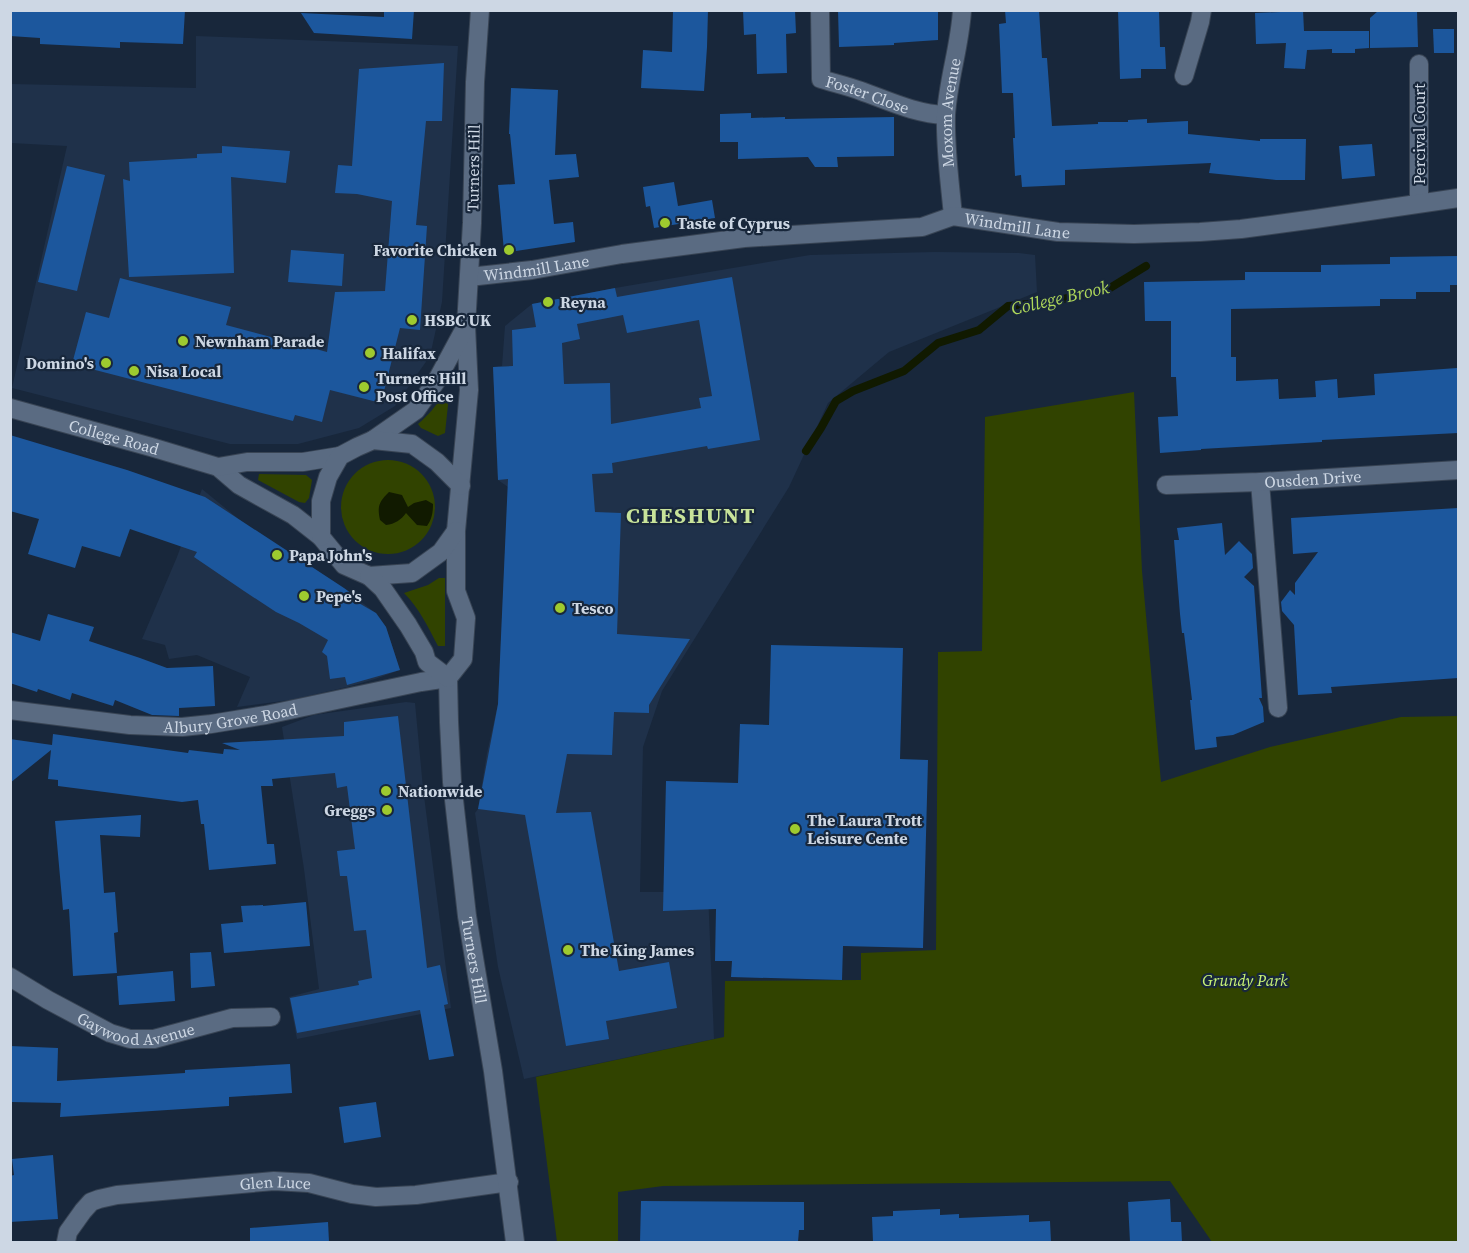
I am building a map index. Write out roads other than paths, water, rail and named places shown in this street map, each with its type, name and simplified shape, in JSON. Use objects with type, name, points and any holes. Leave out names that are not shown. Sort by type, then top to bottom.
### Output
[{"type":"street","name":"Turners Hill","points":[[461,486],[469,390],[465,326],[472,223],[475,82],[480,10]]},
{"type":"street","name":"Foster Close","points":[[820,10],[821,79],[916,111],[946,115]]},
{"type":"street","name":"Moxom Avenue","points":[[953,216],[947,158],[946,115],[962,10]]},
{"type":"street","points":[[1184,76],[1203,10]]},
{"type":"street","name":"Percival Court","points":[[1419,64],[1419,203]]},
{"type":"street","name":"Windmill Lane","points":[[469,277],[532,270],[622,254],[744,238],[922,227],[953,216],[1058,232],[1134,234],[1200,232],[1262,226],[1458,198]]},
{"type":"street","name":"Turners Hill","points":[[373,440],[416,410],[437,380],[465,326]]},
{"type":"street","name":"College Road","points":[[10,408],[219,467],[239,485],[293,515],[321,537]]},
{"type":"street","points":[[373,440],[412,444],[437,462],[461,486],[456,531],[456,591],[466,618],[463,659],[448,678],[427,662],[424,652],[408,625],[383,589],[369,576],[344,565],[321,537],[321,501],[328,477],[340,456],[373,440]]},
{"type":"street","name":"College Road","points":[[219,467],[247,462],[303,462],[340,456]]},
{"type":"street","name":"Ousden Drive","points":[[1166,485],[1260,482],[1458,470]]},
{"type":"street","points":[[1260,482],[1278,708]]},
{"type":"street","points":[[369,576],[412,573],[441,552],[456,531]]},
{"type":"street","name":"Turners Hill","points":[[448,678],[452,782],[466,916],[494,1071],[515,1242]]},
{"type":"street","name":"Albury Grove Road","points":[[10,710],[130,725],[182,727],[266,715],[448,678]]},
{"type":"street","name":"Gaywood Avenue","points":[[10,977],[102,1029],[130,1039],[154,1039],[232,1018],[271,1017]]},
{"type":"street","name":"Glen Luce","points":[[66,1242],[68,1232],[91,1202],[117,1195],[274,1181],[309,1184],[352,1194],[386,1196],[416,1195],[508,1182]]},
{"type":"waterway","name":"College Brook","points":[[806,451],[836,401],[853,391],[904,371],[938,343],[979,330],[1008,306],[1055,301],[1110,288],[1146,266]]},
{"type":"place","name":"Taste of Cyprus","points":[[665,223]]},
{"type":"place","name":"Favorite Chicken","points":[[509,250]]},
{"type":"place","name":"Reyna","points":[[548,302]]},
{"type":"place","name":"HSBC UK","points":[[412,320]]},
{"type":"place","name":"Newnham Parade","points":[[183,341]]},
{"type":"place","name":"Halifax","points":[[370,353]]},
{"type":"place","name":"Domino's","points":[[106,363]]},
{"type":"place","name":"Nisa Local","points":[[134,371]]},
{"type":"place","name":"Turners Hill Post Office","points":[[364,387]]},
{"type":"place","name":"Papa John's","points":[[277,555]]},
{"type":"place","name":"Pepe's","points":[[304,596]]},
{"type":"place","name":"Tesco","points":[[560,608]]},
{"type":"place","name":"Nationwide","points":[[386,791]]},
{"type":"place","name":"Greggs","points":[[387,810]]},
{"type":"place","name":"The Laura Trott Leisure Cente","points":[[795,829]]},
{"type":"place","name":"The King James","points":[[568,950]]},
{"type":"district","name":"CHESHUNT","points":[[691,515]]},
{"type":"park label","name":"Grundy Park","points":[[1245,980]]}]
